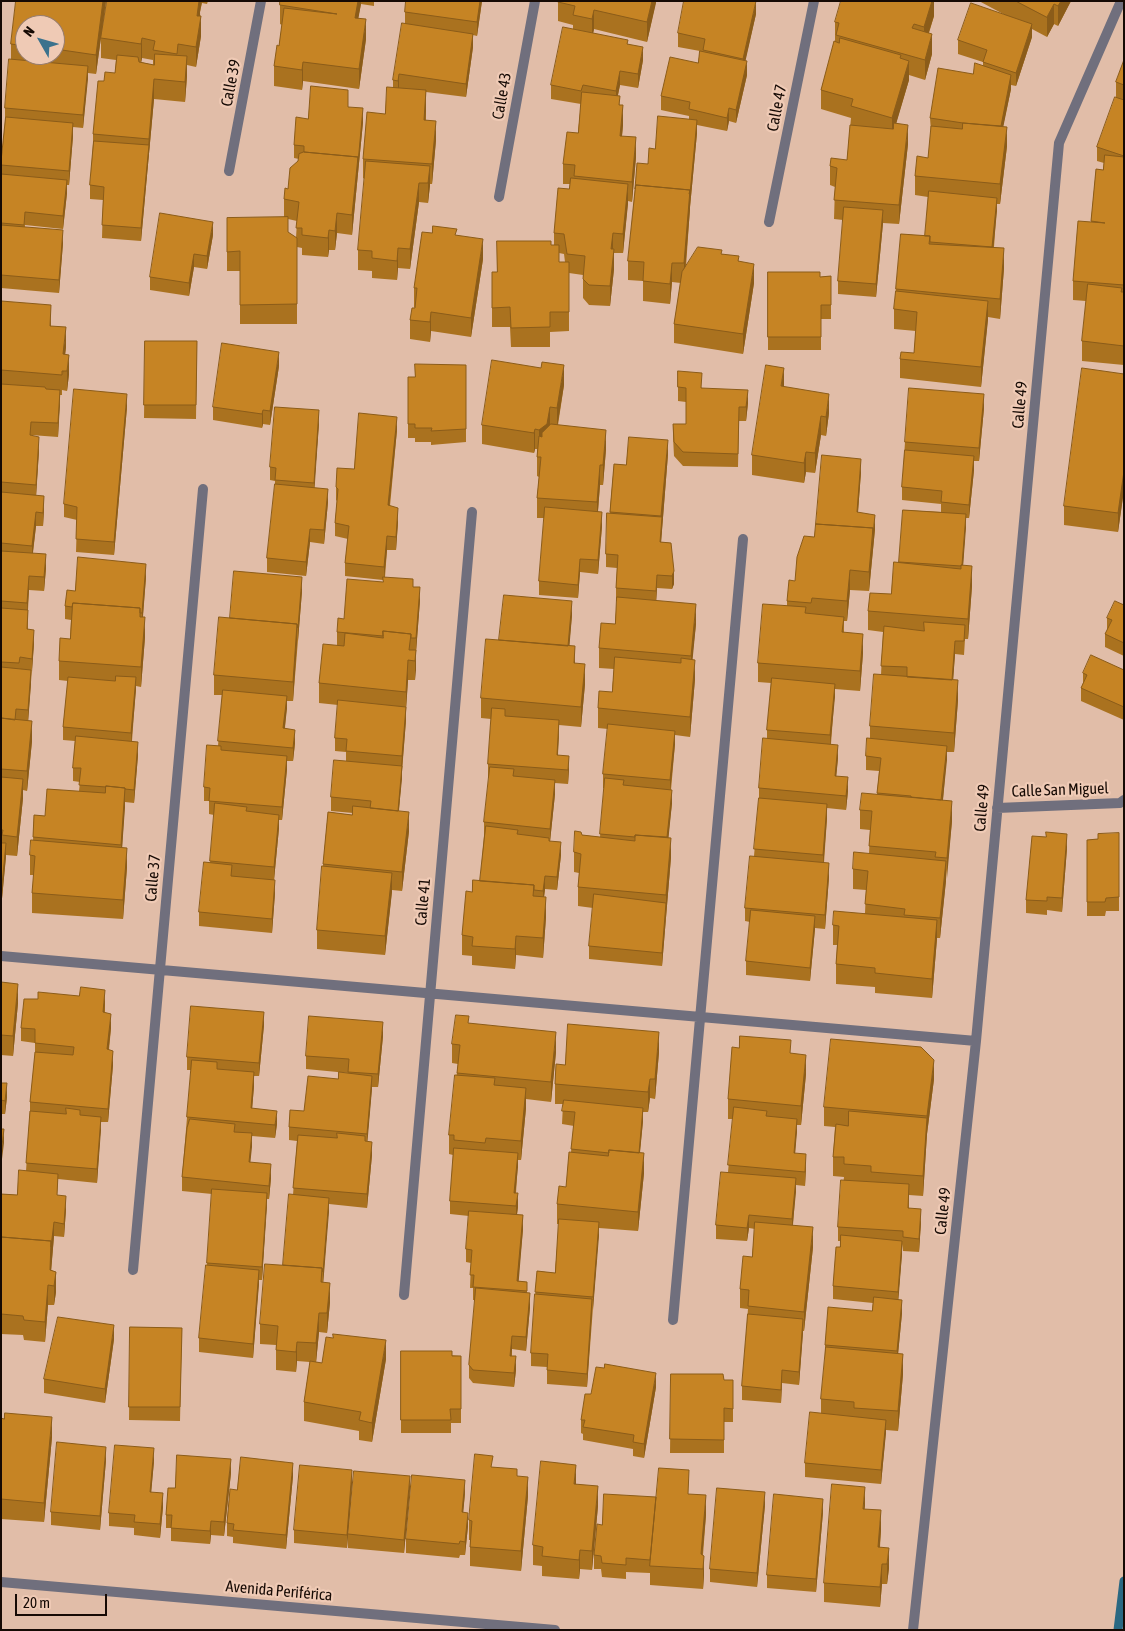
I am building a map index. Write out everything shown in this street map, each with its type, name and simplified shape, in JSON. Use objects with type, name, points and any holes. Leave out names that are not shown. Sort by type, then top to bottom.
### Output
[{"type":"street","name":"Calle 39","points":[[229,171],[261,1]]},
{"type":"street","name":"Calle 43","points":[[499,197],[535,1]]},
{"type":"street","name":"Calle 47","points":[[769,222],[814,1]]},
{"type":"street","name":"Calle 49","points":[[913,1630],[976,1041],[1059,143],[1121,1]]},
{"type":"street","name":"Calle 37","points":[[133,1270],[203,489]]},
{"type":"street","name":"Calle 41","points":[[404,1295],[472,512]]},
{"type":"street","points":[[673,1320],[743,539]]},
{"type":"street","name":"Calle San Miguel","points":[[997,808],[1120,803],[1124,800]]},
{"type":"street","points":[[1,956],[976,1041]]},
{"type":"street","name":"Avenida Periférica","points":[[1,1582],[555,1630]]},
{"type":"building","points":[[16,1],[103,1],[96,55],[65,50],[65,15],[15,15],[15,45],[11,44]]},
{"type":"building","points":[[107,1],[199,1],[197,16],[201,16],[196,47],[178,44],[177,54],[153,50],[155,41],[142,38],[141,44],[101,38]]},
{"type":"building","points":[[280,1],[358,1],[355,18],[366,19],[359,69],[303,62],[302,70],[274,66],[277,45],[279,46],[284,8],[337,14],[280,5]]},
{"type":"building","points":[[406,1],[480,1],[477,22],[405,12]]},
{"type":"building","points":[[558,1],[652,1],[647,22],[594,10],[592,19],[573,15],[575,6]]},
{"type":"building","points":[[684,1],[756,1],[743,59],[703,50],[705,39],[678,33]]},
{"type":"building","points":[[841,1],[932,1],[924,27],[914,24],[912,28],[932,34],[925,60],[836,35],[839,23],[835,22]]},
{"type":"building","points":[[1016,1],[1061,1],[1058,6],[1054,4],[1047,17]]},
{"type":"building","points":[[971,3],[1032,24],[1016,73],[983,62],[987,50],[958,40]]},
{"type":"building","points":[[402,23],[473,34],[466,84],[399,74],[398,81],[393,80]]},
{"type":"building","points":[[563,27],[628,40],[627,44],[643,47],[638,74],[620,71],[616,91],[583,85],[581,91],[551,85]]},
{"type":"building","points":[[840,38],[901,55],[900,58],[909,61],[892,118],[851,106],[853,99],[821,90],[834,41],[839,43]]},
{"type":"building","points":[[700,51],[747,61],[736,110],[729,108],[727,118],[689,109],[690,102],[661,96],[670,57],[698,63]]},
{"type":"building","points":[[155,54],[187,56],[185,82],[154,79],[149,139],[93,134],[98,81],[104,81],[105,72],[115,73],[117,55],[138,57],[139,62],[154,65]]},
{"type":"building","points":[[9,59],[15,60],[15,65],[65,64],[88,66],[83,115],[5,108]]},
{"type":"building","points":[[1124,60],[1124,85],[1116,82]]},
{"type":"building","points":[[975,63],[1011,75],[1001,126],[930,118],[938,68],[973,74]]},
{"type":"building","points":[[311,86],[348,90],[348,107],[363,108],[358,163],[358,157],[304,152],[304,146],[294,145],[296,117],[308,119]]},
{"type":"building","points":[[387,87],[426,90],[424,120],[436,121],[432,164],[363,159],[367,112],[385,114]]},
{"type":"building","points":[[582,92],[620,96],[619,105],[623,105],[620,136],[636,137],[632,182],[574,176],[575,165],[563,164],[567,132],[578,133]]},
{"type":"building","points":[[1115,97],[1124,100],[1124,156],[1097,147]]},
{"type":"building","points":[[658,116],[697,120],[690,194],[690,190],[636,185],[635,189],[637,163],[648,164],[649,148],[655,149]]},
{"type":"building","points":[[6,117],[73,123],[69,171],[1,165]]},
{"type":"building","points":[[894,123],[908,125],[899,205],[834,200],[837,168],[830,166],[831,158],[847,160],[850,125],[893,129]]},
{"type":"building","points":[[963,123],[1007,127],[1000,184],[915,176],[917,156],[928,158],[931,126],[962,129]]},
{"type":"building","points":[[94,141],[149,145],[141,228],[102,225],[104,187],[90,185]]},
{"type":"building","points":[[304,152],[358,157],[352,215],[337,213],[335,231],[329,230],[328,238],[302,235],[302,228],[296,228],[299,202],[284,199],[285,188],[288,189],[290,168],[298,161],[299,154]]},
{"type":"building","points":[[1105,155],[1124,157],[1124,285],[1073,281],[1078,221],[1105,223],[1091,221],[1096,169],[1103,170]]},
{"type":"building","points":[[366,161],[430,166],[428,183],[419,183],[410,249],[398,248],[397,261],[372,258],[372,251],[358,250]]},
{"type":"building","points":[[1,174],[67,180],[63,216],[25,212],[24,225],[1,223]]},
{"type":"building","points":[[571,178],[628,184],[623,234],[613,233],[611,249],[614,249],[610,286],[589,285],[583,279],[585,256],[567,254],[564,234],[554,233],[558,188],[569,189]]},
{"type":"building","points":[[636,185],[690,190],[684,263],[672,263],[670,284],[643,281],[644,262],[628,261]]},
{"type":"building","points":[[929,191],[997,198],[992,247],[930,242],[930,236],[925,236]]},
{"type":"building","points":[[844,207],[883,210],[876,284],[838,281]]},
{"type":"building","points":[[160,213],[213,222],[207,256],[194,254],[189,283],[150,277]]},
{"type":"building","points":[[288,217],[288,232],[297,238],[297,304],[240,305],[240,251],[227,252],[227,218]]},
{"type":"building","points":[[1,225],[63,230],[59,280],[1,275]]},
{"type":"building","points":[[433,226],[457,229],[455,235],[483,239],[471,318],[431,312],[430,322],[410,320],[412,308],[415,308],[417,288],[414,288],[422,232],[432,233]]},
{"type":"building","points":[[901,234],[930,236],[929,244],[1004,248],[1000,299],[896,289]]},
{"type":"building","points":[[497,241],[551,241],[551,245],[559,245],[559,262],[569,262],[569,312],[550,312],[550,327],[511,328],[510,307],[492,308],[492,272],[497,272]]},
{"type":"building","points":[[698,247],[722,250],[721,254],[739,256],[738,261],[754,264],[743,334],[674,324],[682,272]]},
{"type":"building","points":[[768,272],[820,272],[820,277],[831,276],[831,305],[821,305],[821,337],[768,337]]},
{"type":"building","points":[[1088,284],[1122,288],[1121,292],[1124,292],[1124,346],[1082,341]]},
{"type":"building","points":[[896,291],[988,301],[981,367],[900,359],[901,352],[914,353],[917,312],[894,309]]},
{"type":"building","points":[[1,301],[51,305],[50,326],[66,327],[63,354],[69,355],[67,371],[62,371],[62,375],[1,370]]},
{"type":"building","points":[[145,341],[197,341],[196,405],[144,405]]},
{"type":"building","points":[[222,343],[279,352],[270,411],[263,410],[262,414],[213,407]]},
{"type":"building","points":[[492,360],[541,368],[542,362],[564,365],[557,408],[550,407],[547,424],[539,430],[535,429],[534,433],[482,425]]},
{"type":"building","points":[[415,364],[466,365],[466,429],[431,431],[432,428],[415,428],[415,424],[408,424],[408,377],[415,377]]},
{"type":"building","points":[[766,365],[784,368],[781,386],[829,394],[826,417],[821,416],[815,453],[806,452],[804,463],[752,455]]},
{"type":"building","points":[[1082,368],[1124,374],[1124,471],[1118,513],[1064,506]]},
{"type":"building","points":[[678,371],[702,373],[701,388],[748,390],[746,407],[739,407],[738,454],[683,452],[674,442],[673,424],[686,424],[686,388],[678,387]]},
{"type":"building","points":[[1,384],[60,390],[58,423],[31,422],[30,435],[39,437],[36,485],[1,482]]},
{"type":"building","points":[[909,388],[984,394],[979,448],[905,442]]},
{"type":"building","points":[[74,389],[127,394],[114,542],[76,539],[77,507],[64,504]]},
{"type":"building","points":[[275,407],[319,410],[314,483],[275,480],[276,468],[270,467]]},
{"type":"building","points":[[359,413],[397,417],[388,505],[398,508],[396,537],[387,536],[384,567],[345,563],[349,526],[335,523],[338,489],[336,487],[337,468],[354,469]]},
{"type":"building","points":[[551,424],[606,430],[603,465],[600,465],[597,502],[537,498],[541,457],[537,457],[539,436],[542,437],[542,433]]},
{"type":"building","points":[[629,437],[668,440],[661,516],[610,512],[614,464],[626,465]]},
{"type":"building","points":[[905,450],[974,456],[969,505],[941,502],[942,491],[902,487]]},
{"type":"building","points":[[822,455],[861,459],[857,512],[875,515],[873,534],[873,528],[816,524]]},
{"type":"building","points":[[275,484],[328,489],[324,530],[310,529],[306,562],[267,558]]},
{"type":"building","points":[[1,492],[44,496],[43,513],[36,512],[32,546],[1,543]]},
{"type":"building","points":[[545,507],[602,512],[598,560],[580,559],[578,585],[539,581]]},
{"type":"building","points":[[903,510],[966,514],[962,565],[899,562]]},
{"type":"building","points":[[607,513],[662,517],[660,542],[671,543],[674,571],[672,576],[657,575],[656,591],[616,588],[618,555],[606,554]]},
{"type":"building","points":[[816,524],[873,528],[869,572],[850,570],[847,601],[812,598],[811,603],[787,601],[789,580],[795,581],[797,557],[804,536],[814,537]]},
{"type":"building","points":[[1,551],[46,554],[44,577],[29,576],[27,603],[1,601]]},
{"type":"building","points":[[78,557],[146,564],[142,613],[140,613],[140,608],[73,603],[72,607],[65,606],[67,590],[75,591]]},
{"type":"building","points":[[894,562],[961,569],[961,565],[972,566],[968,619],[868,611],[870,593],[891,594]]},
{"type":"building","points":[[234,571],[302,577],[298,628],[297,624],[230,618]]},
{"type":"building","points":[[383,577],[413,579],[413,587],[420,587],[416,638],[411,638],[411,634],[383,631],[383,636],[337,632],[338,618],[344,619],[347,579],[383,582]]},
{"type":"building","points":[[504,595],[572,601],[568,646],[499,640]]},
{"type":"building","points":[[617,597],[696,604],[691,656],[599,648],[601,623],[615,624]]},
{"type":"building","points":[[1115,601],[1124,605],[1124,643],[1105,634],[1112,620],[1107,618]]},
{"type":"building","points":[[73,603],[140,608],[140,617],[145,617],[141,667],[59,661],[60,638],[70,639]]},
{"type":"building","points":[[763,604],[806,607],[805,613],[844,617],[842,632],[863,634],[860,671],[758,663]]},
{"type":"building","points":[[1,608],[28,610],[27,629],[34,630],[32,659],[20,657],[19,663],[1,662]]},
{"type":"building","points":[[219,617],[297,624],[293,682],[214,675]]},
{"type":"building","points":[[924,622],[965,625],[964,641],[955,641],[952,680],[907,677],[907,667],[881,666],[884,626],[924,631]]},
{"type":"building","points":[[383,631],[411,634],[409,650],[416,650],[415,661],[408,660],[406,692],[319,683],[323,644],[344,646],[345,633],[383,638]]},
{"type":"building","points":[[486,639],[575,646],[574,663],[585,664],[581,707],[481,698]]},
{"type":"building","points":[[1091,655],[1124,670],[1124,707],[1081,688],[1087,675],[1083,673]]},
{"type":"building","points":[[615,657],[681,663],[681,658],[695,660],[690,717],[598,708],[599,691],[612,692]]},
{"type":"building","points":[[1,667],[31,670],[28,710],[16,709],[15,720],[1,718]]},
{"type":"building","points":[[874,674],[958,680],[954,733],[870,726]]},
{"type":"building","points":[[116,676],[136,677],[131,733],[63,727],[68,677],[115,681]]},
{"type":"building","points":[[772,678],[835,684],[830,735],[767,730]]},
{"type":"building","points":[[223,690],[287,696],[283,728],[295,730],[293,748],[218,741]]},
{"type":"building","points":[[338,700],[406,707],[402,756],[346,751],[347,739],[335,738]]},
{"type":"building","points":[[492,708],[505,709],[505,716],[559,720],[557,755],[569,756],[568,770],[488,764]]},
{"type":"building","points":[[1,718],[32,721],[27,771],[1,769]]},
{"type":"building","points":[[608,724],[675,731],[670,780],[603,774]]},
{"type":"building","points":[[76,736],[138,742],[134,790],[79,785],[81,768],[73,768]]},
{"type":"building","points":[[763,738],[838,745],[835,776],[848,777],[846,796],[759,788]]},
{"type":"building","points":[[867,738],[947,746],[941,800],[877,793],[881,758],[866,756]]},
{"type":"building","points":[[207,745],[221,746],[221,750],[287,756],[282,807],[209,801],[210,788],[204,787]]},
{"type":"building","points":[[334,760],[402,766],[398,811],[370,808],[371,801],[331,797]]},
{"type":"building","points":[[490,767],[514,769],[513,776],[555,780],[550,829],[484,822]]},
{"type":"building","points":[[1,777],[23,779],[17,837],[2,835]]},
{"type":"building","points":[[605,778],[624,780],[623,785],[672,790],[667,837],[600,834]]},
{"type":"building","points":[[106,786],[125,788],[121,845],[33,837],[34,815],[45,816],[47,789],[105,793]]},
{"type":"building","points":[[862,793],[952,801],[947,858],[935,857],[936,852],[869,846],[872,811],[860,810]]},
{"type":"building","points":[[759,798],[827,804],[823,855],[754,849]]},
{"type":"building","points":[[215,803],[247,807],[246,811],[279,815],[274,867],[210,861]]},
{"type":"building","points":[[353,806],[409,812],[402,872],[323,864],[328,812],[352,815]]},
{"type":"building","points":[[486,826],[518,830],[517,834],[549,838],[549,841],[561,842],[557,877],[545,876],[543,891],[534,890],[534,885],[480,881]]},
{"type":"building","points":[[575,831],[581,832],[582,835],[635,841],[635,835],[671,838],[666,895],[578,887],[581,854],[574,852]]},
{"type":"building","points":[[1046,832],[1067,834],[1062,898],[1047,897],[1047,901],[1026,900],[1032,836],[1046,837]]},
{"type":"building","points":[[1119,833],[1119,897],[1106,898],[1105,902],[1087,902],[1087,840],[1098,839],[1098,834]]},
{"type":"building","points":[[31,840],[127,848],[123,900],[32,893],[35,856],[30,855]]},
{"type":"building","points":[[1,843],[6,843],[1,896]]},
{"type":"building","points":[[854,852],[946,861],[940,918],[904,915],[905,909],[865,904],[868,871],[853,869]]},
{"type":"building","points":[[750,856],[829,863],[825,915],[745,908]]},
{"type":"building","points":[[204,862],[232,865],[231,876],[275,880],[272,919],[199,912]]},
{"type":"building","points":[[322,866],[392,873],[385,936],[317,930]]},
{"type":"building","points":[[473,880],[534,885],[533,896],[546,897],[543,938],[516,936],[515,949],[472,946],[473,937],[462,935],[466,891],[472,892]]},
{"type":"building","points":[[594,894],[666,903],[662,953],[589,946]]},
{"type":"building","points":[[751,910],[815,916],[810,968],[746,961]]},
{"type":"building","points":[[834,911],[937,920],[932,979],[875,973],[875,968],[836,964],[839,926],[833,925]]},
{"type":"building","points":[[1,982],[18,984],[13,1036],[1,1035]]},
{"type":"building","points":[[81,987],[105,990],[103,1012],[111,1014],[107,1049],[113,1051],[108,1109],[30,1102],[35,1052],[73,1055],[74,1047],[35,1043],[35,1029],[21,1028],[24,999],[38,999],[38,992],[79,996]]},
{"type":"building","points":[[191,1006],[264,1012],[259,1063],[187,1057]]},
{"type":"building","points":[[456,1015],[469,1016],[468,1023],[556,1032],[551,1082],[457,1073],[460,1045],[452,1044]]},
{"type":"building","points":[[309,1016],[383,1022],[378,1074],[348,1072],[349,1059],[306,1056]]},
{"type":"building","points":[[568,1024],[659,1032],[655,1079],[650,1079],[648,1092],[555,1084],[556,1064],[565,1065]]},
{"type":"building","points":[[740,1036],[791,1040],[790,1053],[806,1055],[801,1106],[728,1099],[732,1047],[739,1048]]},
{"type":"building","points":[[831,1039],[921,1047],[934,1060],[927,1116],[824,1107]]},
{"type":"building","points":[[192,1060],[217,1062],[217,1069],[254,1072],[251,1108],[277,1111],[275,1125],[187,1117]]},
{"type":"building","points":[[339,1072],[372,1076],[367,1134],[289,1127],[290,1110],[304,1111],[308,1076],[338,1079]]},
{"type":"building","points":[[455,1075],[495,1078],[494,1085],[526,1088],[521,1141],[486,1138],[485,1143],[454,1140],[454,1135],[449,1135]]},
{"type":"building","points":[[1,1083],[7,1083],[5,1101],[1,1100]]},
{"type":"building","points":[[564,1100],[643,1108],[639,1153],[609,1150],[609,1153],[571,1149],[575,1112],[562,1111]]},
{"type":"building","points":[[734,1107],[767,1111],[766,1116],[797,1119],[794,1153],[806,1154],[805,1172],[728,1165]]},
{"type":"building","points":[[66,1108],[80,1110],[80,1115],[101,1117],[97,1169],[26,1163],[30,1111],[66,1114]]},
{"type":"building","points":[[849,1111],[927,1118],[923,1176],[871,1172],[871,1166],[844,1164],[844,1157],[833,1157],[836,1124],[848,1126]]},
{"type":"building","points":[[190,1119],[235,1124],[234,1132],[252,1133],[249,1162],[271,1164],[269,1186],[182,1177],[187,1128]]},
{"type":"building","points":[[1,1129],[4,1129],[1,1154]]},
{"type":"building","points":[[337,1133],[365,1136],[365,1141],[372,1142],[367,1194],[293,1188],[298,1135],[337,1138]]},
{"type":"building","points":[[454,1148],[518,1153],[514,1193],[518,1193],[516,1206],[450,1201]]},
{"type":"building","points":[[609,1150],[644,1153],[638,1212],[557,1204],[559,1186],[566,1187],[569,1152],[608,1156]]},
{"type":"building","points":[[19,1170],[58,1174],[57,1195],[66,1196],[64,1224],[54,1222],[51,1247],[51,1241],[1,1237],[1,1194],[17,1195]]},
{"type":"building","points":[[721,1172],[796,1178],[792,1219],[749,1215],[747,1228],[716,1225]]},
{"type":"building","points":[[841,1180],[909,1184],[908,1208],[921,1209],[919,1239],[903,1237],[903,1231],[838,1227]]},
{"type":"building","points":[[212,1189],[267,1193],[262,1267],[207,1263]]},
{"type":"building","points":[[289,1194],[329,1198],[323,1272],[322,1268],[283,1265]]},
{"type":"building","points":[[469,1211],[523,1215],[517,1281],[527,1282],[527,1291],[473,1287],[474,1275],[470,1275],[472,1250],[466,1249]]},
{"type":"building","points":[[559,1219],[599,1222],[593,1297],[535,1292],[537,1271],[555,1273]]},
{"type":"building","points":[[755,1222],[813,1227],[804,1312],[748,1306],[749,1290],[740,1289],[743,1256],[752,1257]]},
{"type":"building","points":[[841,1235],[902,1241],[898,1292],[833,1286],[836,1247],[840,1247]]},
{"type":"building","points":[[1,1237],[51,1241],[50,1270],[56,1272],[54,1286],[48,1285],[45,1322],[24,1320],[23,1316],[1,1314]]},
{"type":"building","points":[[265,1264],[322,1268],[321,1282],[330,1283],[327,1313],[319,1313],[316,1343],[297,1342],[296,1352],[276,1350],[278,1326],[260,1324]]},
{"type":"building","points":[[206,1265],[259,1270],[253,1344],[199,1338]]},
{"type":"building","points":[[476,1288],[530,1293],[526,1337],[512,1336],[510,1356],[516,1356],[514,1373],[473,1370],[469,1365]]},
{"type":"building","points":[[535,1294],[592,1299],[587,1374],[547,1370],[548,1354],[531,1353]]},
{"type":"building","points":[[874,1297],[902,1300],[897,1351],[825,1345],[828,1307],[872,1311]]},
{"type":"building","points":[[748,1314],[803,1319],[799,1372],[782,1370],[781,1390],[742,1386]]},
{"type":"building","points":[[58,1317],[114,1325],[105,1389],[44,1379]]},
{"type":"building","points":[[130,1327],[182,1328],[180,1407],[129,1407]]},
{"type":"building","points":[[333,1334],[386,1340],[372,1423],[359,1420],[361,1412],[304,1402],[310,1361],[322,1363],[326,1337],[333,1338]]},
{"type":"building","points":[[826,1347],[903,1354],[898,1411],[854,1408],[854,1402],[821,1399]]},
{"type":"building","points":[[401,1351],[452,1351],[452,1356],[461,1356],[461,1409],[450,1409],[451,1420],[401,1420]]},
{"type":"building","points":[[605,1364],[656,1373],[644,1444],[633,1442],[634,1435],[583,1427],[585,1420],[581,1420],[585,1394],[591,1394],[596,1367],[604,1368]]},
{"type":"building","points":[[671,1374],[723,1374],[724,1380],[733,1380],[733,1409],[724,1408],[724,1440],[670,1439]]},
{"type":"building","points":[[810,1412],[886,1420],[881,1470],[805,1463]]},
{"type":"building","points":[[5,1413],[52,1417],[44,1503],[1,1499],[1,1418],[4,1419]]},
{"type":"building","points":[[57,1442],[106,1447],[100,1516],[51,1512]]},
{"type":"building","points":[[115,1445],[154,1448],[150,1492],[163,1493],[160,1524],[134,1522],[135,1515],[109,1513]]},
{"type":"building","points":[[475,1454],[493,1456],[491,1467],[517,1469],[517,1476],[528,1477],[521,1551],[470,1547],[472,1521],[469,1520]]},
{"type":"building","points":[[177,1455],[231,1459],[224,1522],[211,1521],[210,1531],[171,1528],[172,1515],[166,1515],[168,1488],[175,1488]]},
{"type":"building","points":[[241,1457],[293,1463],[286,1535],[233,1530],[234,1524],[227,1523],[230,1489],[237,1490]]},
{"type":"building","points":[[541,1461],[576,1465],[574,1484],[598,1486],[592,1551],[580,1550],[579,1560],[542,1556],[543,1547],[533,1545]]},
{"type":"building","points":[[300,1465],[352,1470],[347,1535],[294,1530]]},
{"type":"building","points":[[659,1468],[689,1470],[688,1494],[706,1495],[701,1554],[704,1556],[703,1569],[650,1566]]},
{"type":"building","points":[[354,1471],[410,1476],[404,1540],[348,1534]]},
{"type":"building","points":[[412,1475],[465,1480],[462,1512],[468,1513],[465,1542],[460,1541],[459,1544],[406,1539]]},
{"type":"building","points":[[832,1484],[865,1487],[863,1509],[881,1510],[878,1547],[889,1548],[887,1564],[882,1564],[880,1587],[824,1583]]},
{"type":"building","points":[[717,1488],[765,1492],[757,1573],[710,1569]]},
{"type":"building","points":[[604,1494],[656,1497],[650,1560],[626,1558],[626,1565],[602,1563],[601,1556],[594,1555],[597,1524],[602,1525]]},
{"type":"building","points":[[774,1494],[823,1499],[816,1579],[767,1575]]},
{"type":"waterway","points":[[1118,1630],[1124,1581]]}]
